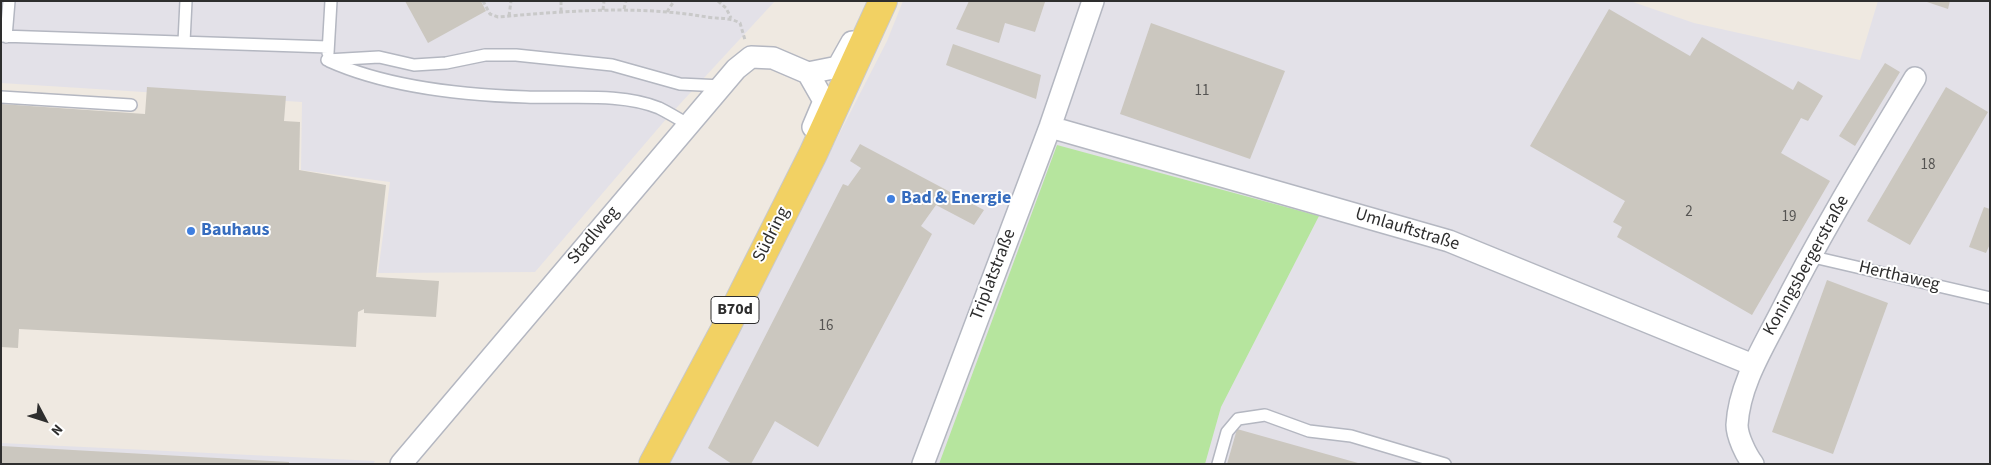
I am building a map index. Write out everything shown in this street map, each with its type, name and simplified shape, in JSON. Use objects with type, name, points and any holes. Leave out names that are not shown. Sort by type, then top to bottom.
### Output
[{"type":"main road","name":"Südring","points":[[653,464],[724,331],[813,154],[882,1]]},
{"type":"street","points":[[751,56],[773,58],[808,73],[838,67],[858,32],[882,1]]},
{"type":"street","name":"Triplatstraße","points":[[923,464],[1050,127],[1093,1]]},
{"type":"street","name":"Stadlweg","points":[[401,464],[722,86],[751,56]]},
{"type":"street","points":[[808,73],[824,101],[812,132],[813,154]]},
{"type":"street","name":"Koningsbergerstraße","points":[[1753,464],[1737,427],[1744,393],[1754,365],[1809,256],[1915,78]]},
{"type":"street","name":"Umlauftstraße","points":[[1050,127],[1449,241],[1754,365]]},
{"type":"lane","points":[[9,1],[4,36],[328,47]]},
{"type":"lane","points":[[184,42],[186,1]]},
{"type":"lane","points":[[327,60],[331,1]]},
{"type":"lane","points":[[327,60],[379,58],[414,65],[446,63],[485,55],[516,55],[612,65],[680,84],[722,86]]},
{"type":"lane","points":[[327,60],[357,74],[436,88],[525,97],[630,101],[658,108],[689,125]]},
{"type":"lane","points":[[1,97],[130,105]]},
{"type":"lane","name":"Herthaweg","points":[[1809,256],[1990,298]]},
{"type":"lane","points":[[1218,464],[1227,432],[1238,419],[1265,415],[1309,431],[1352,436],[1445,464]]},
{"type":"path","points":[[483,1],[490,14],[498,17],[561,11],[624,9],[720,19],[731,18],[740,23],[751,56]]},
{"type":"path","points":[[509,16],[511,1]]},
{"type":"path","points":[[561,1],[561,11]]},
{"type":"path","points":[[603,10],[604,1]]},
{"type":"path","points":[[624,9],[626,1]]},
{"type":"path","points":[[667,12],[674,1]]},
{"type":"path","points":[[718,1],[726,8],[731,18]]},
{"type":"shaded area","points":[[1,1],[775,1],[667,118],[535,272],[378,273],[390,182],[301,170],[302,102],[1,83]]},
{"type":"shaded area","points":[[903,1],[1630,1],[1694,23],[1860,60],[1878,1],[1990,1],[1990,464],[670,464],[887,41]]},
{"type":"shaded area","points":[[1,443],[375,461],[373,464],[1,464]]},
{"type":"green space","points":[[1057,145],[1319,216],[1221,407],[1205,464],[939,464]]},
{"type":"building","points":[[405,1],[481,1],[486,11],[428,43]]},
{"type":"building","points":[[969,1],[1045,2],[1035,32],[1005,23],[999,43],[956,29]]},
{"type":"building","points":[[1924,1],[1950,1],[1948,9]]},
{"type":"building","points":[[1609,9],[1690,56],[1702,37],[1793,90],[1798,81],[1823,96],[1808,121],[1801,118],[1781,153],[1830,181],[1752,315],[1617,237],[1622,227],[1613,222],[1625,201],[1530,146]]},
{"type":"building","points":[[1151,23],[1285,71],[1250,159],[1120,114]]},
{"type":"building","points":[[953,44],[1041,75],[1036,99],[946,65]]},
{"type":"building","points":[[1885,63],[1900,72],[1855,146],[1839,136]]},
{"type":"building","name":"Bauhaus","points":[[147,87],[286,96],[284,121],[300,122],[299,170],[386,185],[376,277],[439,281],[436,317],[364,313],[364,309],[358,312],[356,347],[19,329],[18,348],[1,347],[1,104],[145,114]]},
{"type":"building","points":[[1946,87],[1988,112],[1910,245],[1867,221]]},
{"type":"building","points":[[860,144],[984,210],[974,225],[936,205],[921,226],[932,234],[818,447],[775,421],[751,464],[732,464],[708,448],[843,184],[848,186],[861,168],[850,161]]},
{"type":"building","points":[[1984,207],[1990,209],[1990,244],[1986,253],[1969,247]]},
{"type":"building","points":[[1827,280],[1888,303],[1833,454],[1772,432]]},
{"type":"building","points":[[1237,429],[1358,463],[1358,464],[1227,464]]},
{"type":"building","points":[[1,446],[289,462],[289,464],[1,464]]},
{"type":"place","name":"Bad & Energie","points":[[891,199]]},
{"type":"place","name":"Bauhaus","points":[[191,231]]}]
